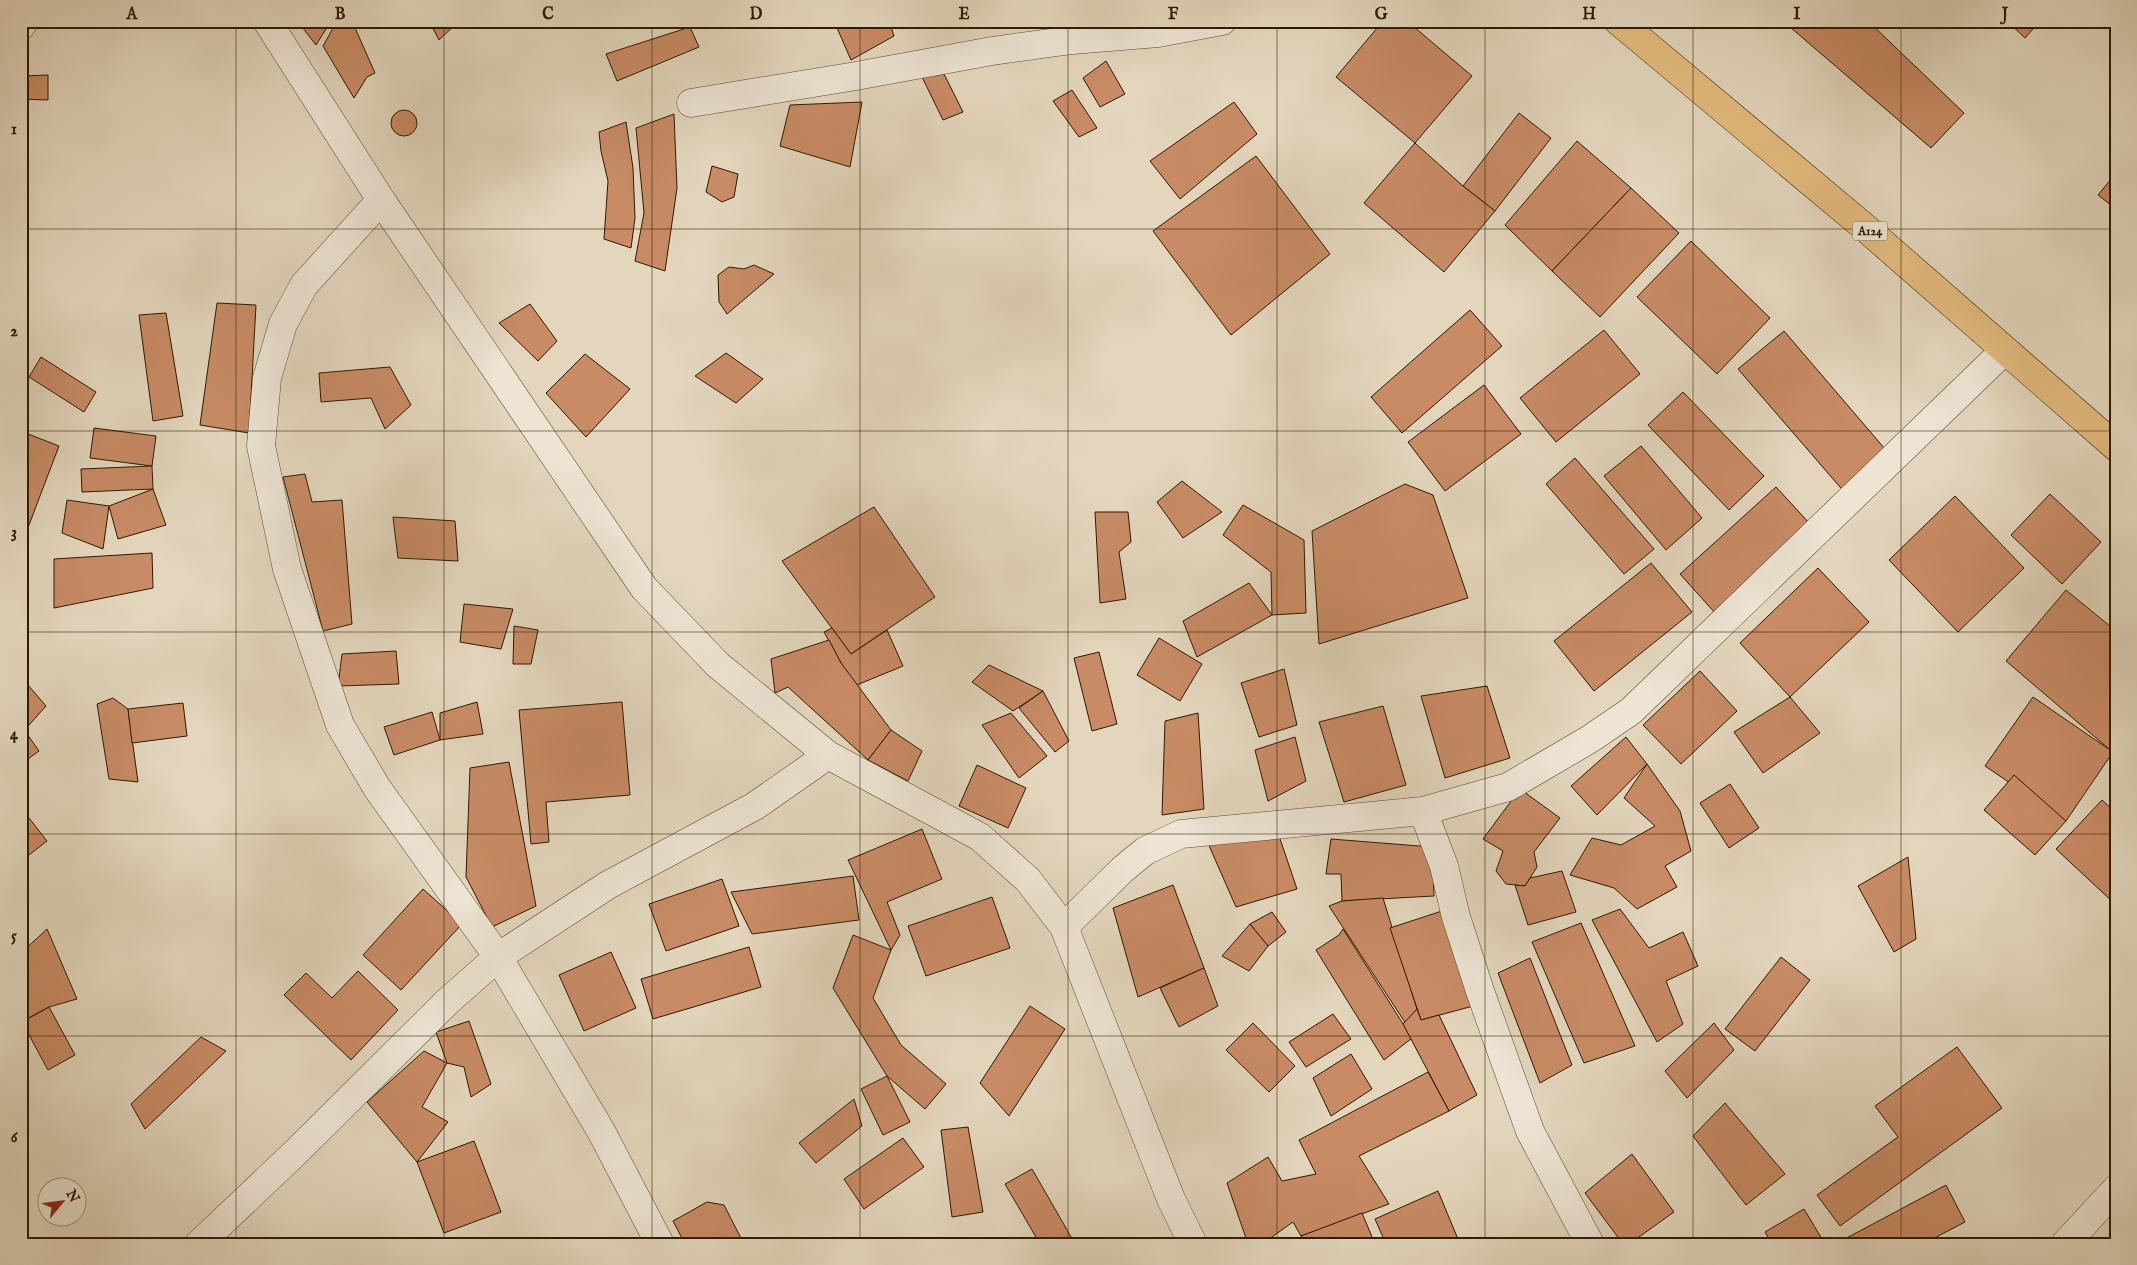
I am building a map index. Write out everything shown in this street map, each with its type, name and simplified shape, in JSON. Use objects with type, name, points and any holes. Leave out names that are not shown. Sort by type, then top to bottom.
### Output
[{"type":"highway","name":"A124","points":[[1618,21],[1862,225],[2116,447]]},
{"type":"street","points":[[21,26],[24,21]]},
{"type":"street","points":[[267,21],[381,200],[644,588],[718,665],[828,755],[980,838],[1028,880],[1064,928],[1171,1199],[1193,1244]]},
{"type":"street","points":[[691,103],[992,51],[1072,40],[1158,33],[1222,21]]},
{"type":"street","points":[[381,200],[304,285],[283,324],[267,378],[261,446],[287,569],[340,725],[376,788],[498,958],[601,1131],[660,1244]]},
{"type":"street","points":[[1064,928],[1122,870],[1145,851],[1181,834],[1423,810],[1508,787],[1590,739],[1631,711],[2005,350]]},
{"type":"street","points":[[199,1244],[295,1153],[447,1002],[498,958],[608,885],[755,806],[828,755]]},
{"type":"street","points":[[1423,810],[1444,866],[1456,916],[1480,991],[1530,1131],[1590,1244]]},
{"type":"street","points":[[2065,1244],[2116,1189]]},
{"type":"building","points":[[301,21],[331,21],[316,45],[302,27]]},
{"type":"building","points":[[337,21],[352,21],[375,73],[367,77],[354,98],[323,46]]},
{"type":"building","points":[[429,21],[459,21],[439,40]]},
{"type":"building","points":[[834,21],[889,21],[894,36],[851,60]]},
{"type":"building","points":[[1383,21],[1407,21],[1472,76],[1415,143],[1336,77]]},
{"type":"building","points":[[1783,21],[1868,21],[1964,113],[1931,148]]},
{"type":"building","points":[[2007,21],[2040,21],[2025,38]]},
{"type":"building","points":[[690,27],[699,47],[617,81],[606,54]]},
{"type":"building","points":[[1106,61],[1125,94],[1100,107],[1083,78]]},
{"type":"building","points":[[944,74],[963,112],[943,120],[922,77]]},
{"type":"building","points":[[48,75],[48,100],[21,99],[21,76]]},
{"type":"building","points":[[1072,90],[1097,128],[1079,137],[1053,101]]},
{"type":"building","points":[[862,102],[850,167],[780,146],[790,105]]},
{"type":"building","points":[[1234,102],[1257,134],[1180,199],[1150,161]]},
{"type":"building","points":[[404,110],[414,113],[417,123],[414,133],[404,136],[394,133],[391,123],[394,113]]},
{"type":"building","points":[[1519,113],[1551,138],[1495,211],[1463,186]]},
{"type":"building","points":[[674,114],[677,188],[665,271],[635,261],[644,213],[636,128]]},
{"type":"building","points":[[626,122],[633,168],[635,218],[631,248],[604,239],[608,181],[599,132]]},
{"type":"building","points":[[1577,141],[1631,188],[1552,271],[1505,225]]},
{"type":"building","points":[[1415,143],[1463,186],[1495,211],[1444,272],[1364,203]]},
{"type":"building","points":[[1256,156],[1330,254],[1231,335],[1153,231]]},
{"type":"building","points":[[712,166],[738,174],[734,197],[722,202],[706,192]]},
{"type":"building","points":[[2116,173],[2116,209],[2098,195]]},
{"type":"building","points":[[1631,188],[1679,233],[1600,317],[1552,271]]},
{"type":"building","points":[[1691,241],[1770,318],[1717,374],[1637,297]]},
{"type":"building","points":[[754,265],[774,274],[727,314],[719,302],[718,275],[729,267],[744,269]]},
{"type":"building","points":[[217,303],[256,305],[249,433],[200,425]]},
{"type":"building","points":[[530,304],[557,341],[538,361],[499,323]]},
{"type":"building","points":[[1470,310],[1502,346],[1402,433],[1371,397]]},
{"type":"building","points":[[166,313],[183,416],[153,421],[139,315]]},
{"type":"building","points":[[1604,330],[1640,374],[1556,442],[1520,398]]},
{"type":"building","points":[[1784,331],[1891,456],[1846,494],[1738,369]]},
{"type":"building","points":[[726,353],[763,379],[736,403],[695,376]]},
{"type":"building","points":[[585,354],[630,389],[586,437],[546,393]]},
{"type":"building","points":[[41,357],[96,392],[84,412],[29,377]]},
{"type":"building","points":[[390,367],[411,405],[385,429],[371,398],[321,402],[319,373]]},
{"type":"building","points":[[1484,385],[1521,434],[1445,491],[1408,442]]},
{"type":"building","points":[[1683,392],[1764,476],[1729,510],[1648,425]]},
{"type":"building","points":[[94,428],[156,436],[152,466],[90,458]]},
{"type":"building","points":[[23,432],[59,446],[21,546],[21,436]]},
{"type":"building","points":[[1641,446],[1702,518],[1666,550],[1604,476]]},
{"type":"building","points":[[1575,458],[1654,549],[1624,574],[1546,484]]},
{"type":"building","points":[[152,466],[153,489],[82,492],[81,469]]},
{"type":"building","points":[[305,474],[312,502],[342,500],[352,624],[323,631],[283,477]]},
{"type":"building","points":[[1182,481],[1222,512],[1183,538],[1157,502]]},
{"type":"building","points":[[1405,484],[1433,495],[1468,598],[1319,644],[1312,531]]},
{"type":"building","points":[[1776,487],[1811,525],[1716,614],[1680,574]]},
{"type":"building","points":[[153,489],[166,525],[118,539],[109,506]]},
{"type":"building","points":[[2050,494],[2101,542],[2062,584],[2011,535]]},
{"type":"building","points":[[1955,496],[2024,568],[1958,632],[1889,560]]},
{"type":"building","points":[[67,500],[109,506],[103,549],[62,533]]},
{"type":"building","points":[[1243,505],[1304,540],[1306,613],[1272,615],[1271,572],[1223,535]]},
{"type":"building","points":[[874,507],[935,597],[851,654],[782,561]]},
{"type":"building","points":[[1095,512],[1128,512],[1131,542],[1119,552],[1126,599],[1100,603]]},
{"type":"building","points":[[393,517],[455,521],[458,561],[398,558]]},
{"type":"building","points":[[152,553],[153,588],[54,608],[54,559]]},
{"type":"building","points":[[1651,563],[1692,612],[1594,691],[1554,641]]},
{"type":"building","points":[[1818,568],[1869,622],[1790,697],[1740,643]]},
{"type":"building","points":[[1249,583],[1272,615],[1197,657],[1183,621]]},
{"type":"building","points":[[2066,590],[2116,631],[2116,755],[2006,661]]},
{"type":"building","points":[[464,604],[513,609],[501,649],[460,642]]},
{"type":"building","points":[[514,626],[538,630],[531,664],[513,664]]},
{"type":"building","points":[[832,628],[851,654],[887,630],[903,666],[847,689],[837,668],[841,663],[824,632]]},
{"type":"building","points":[[1159,638],[1202,664],[1180,701],[1137,675]]},
{"type":"building","points":[[829,640],[841,663],[891,730],[868,760],[788,687],[775,693],[771,659]]},
{"type":"building","points":[[396,651],[399,684],[338,686],[342,654]]},
{"type":"building","points":[[1099,652],[1117,724],[1092,731],[1074,658]]},
{"type":"building","points":[[989,665],[1043,691],[1013,711],[972,682]]},
{"type":"building","points":[[1284,669],[1297,725],[1259,737],[1241,683]]},
{"type":"building","points":[[1700,671],[1737,711],[1681,764],[1643,725]]},
{"type":"building","points":[[21,677],[46,706],[21,734]]},
{"type":"building","points":[[1487,686],[1510,758],[1445,778],[1421,696]]},
{"type":"building","points":[[1043,691],[1069,741],[1055,752],[1019,708]]},
{"type":"building","points":[[1790,697],[1820,733],[1763,773],[1734,732]]},
{"type":"building","points":[[2033,697],[2113,752],[2066,821],[1985,766]]},
{"type":"building","points":[[113,698],[128,709],[138,782],[109,779],[97,704]]},
{"type":"building","points":[[477,702],[483,734],[440,740],[440,713]]},
{"type":"building","points":[[622,702],[630,795],[546,802],[549,842],[531,844],[519,710]]},
{"type":"building","points":[[183,703],[187,736],[132,743],[128,709]]},
{"type":"building","points":[[1383,706],[1406,785],[1344,802],[1319,722]]},
{"type":"building","points":[[432,712],[440,740],[394,755],[384,727]]},
{"type":"building","points":[[1011,713],[1047,756],[1019,778],[982,725]]},
{"type":"building","points":[[1198,713],[1204,809],[1162,815],[1165,721]]},
{"type":"building","points":[[891,730],[922,751],[908,781],[868,760]]},
{"type":"building","points":[[25,731],[39,751],[21,764],[21,734]]},
{"type":"building","points":[[1295,737],[1306,781],[1268,801],[1255,750]]},
{"type":"building","points":[[1626,737],[1647,764],[1597,815],[1571,786]]},
{"type":"building","points":[[509,762],[536,906],[492,927],[466,877],[470,768]]},
{"type":"building","points":[[1647,764],[1680,811],[1691,851],[1665,866],[1677,887],[1637,909],[1614,888],[1570,875],[1592,838],[1621,845],[1655,826],[1624,798]]},
{"type":"building","points":[[977,765],[1026,788],[1008,828],[959,806]]},
{"type":"building","points":[[2014,775],[2066,821],[2035,855],[1984,810]]},
{"type":"building","points":[[1730,784],[1759,828],[1729,848],[1700,803]]},
{"type":"building","points":[[1520,789],[1560,818],[1534,852],[1537,867],[1525,886],[1506,884],[1496,871],[1503,851],[1483,839]]},
{"type":"building","points":[[2102,800],[2116,813],[2116,905],[2056,849]]},
{"type":"building","points":[[21,816],[29,818],[47,841],[25,858],[21,853]]},
{"type":"building","points":[[1276,827],[1297,889],[1236,907],[1207,841]]},
{"type":"building","points":[[922,829],[942,879],[887,902],[900,935],[891,950],[848,860]]},
{"type":"building","points":[[1331,839],[1432,847],[1434,896],[1342,901],[1341,874],[1326,874]]},
{"type":"building","points":[[1908,857],[1916,939],[1894,952],[1858,886]]},
{"type":"building","points":[[1562,871],[1576,912],[1528,925],[1515,885],[1525,886],[1530,878]]},
{"type":"building","points":[[853,876],[859,920],[752,934],[731,892]]},
{"type":"building","points":[[722,879],[739,926],[666,951],[649,904]]},
{"type":"building","points":[[1173,885],[1204,968],[1138,997],[1113,908]]},
{"type":"building","points":[[423,889],[462,924],[401,990],[363,955]]},
{"type":"building","points":[[992,897],[1010,948],[926,976],[908,926]]},
{"type":"building","points":[[1383,898],[1417,1009],[1406,1024],[1329,906],[1342,901]]},
{"type":"building","points":[[1620,909],[1649,948],[1683,932],[1698,966],[1666,981],[1683,1024],[1657,1042],[1592,920]]},
{"type":"building","points":[[1445,910],[1477,1005],[1421,1020],[1390,928]]},
{"type":"building","points":[[1272,912],[1286,932],[1268,946],[1250,924]]},
{"type":"building","points":[[1581,923],[1635,1046],[1584,1063],[1532,942]]},
{"type":"building","points":[[1250,924],[1268,946],[1249,971],[1222,956]]},
{"type":"building","points":[[47,929],[77,999],[49,1007],[21,1022],[21,953]]},
{"type":"building","points":[[1343,929],[1412,1038],[1384,1060],[1316,950],[1339,935]]},
{"type":"building","points":[[853,935],[891,950],[873,998],[901,1045],[946,1084],[925,1109],[887,1076],[833,988]]},
{"type":"building","points":[[749,947],[761,987],[653,1019],[641,979]]},
{"type":"building","points":[[611,952],[636,1008],[584,1031],[559,975]]},
{"type":"building","points":[[1781,957],[1810,980],[1755,1051],[1725,1029]]},
{"type":"building","points":[[1530,958],[1572,1065],[1540,1083],[1498,973]]},
{"type":"building","points":[[1204,968],[1218,1006],[1179,1027],[1160,988]]},
{"type":"building","points":[[358,971],[398,1010],[351,1060],[284,995],[306,973],[332,998]]},
{"type":"building","points":[[1030,1006],[1065,1029],[1009,1116],[980,1083]]},
{"type":"building","points":[[49,1007],[75,1055],[48,1070],[22,1022]]},
{"type":"building","points":[[1417,1009],[1421,1020],[1439,1015],[1477,1095],[1449,1111],[1403,1024]]},
{"type":"building","points":[[1333,1014],[1351,1039],[1306,1067],[1289,1042]]},
{"type":"building","points":[[469,1021],[491,1084],[471,1097],[464,1067],[447,1063],[436,1032]]},
{"type":"building","points":[[1253,1023],[1295,1066],[1269,1092],[1226,1050]]},
{"type":"building","points":[[1714,1023],[1734,1050],[1687,1098],[1665,1071]]},
{"type":"building","points":[[201,1037],[226,1051],[145,1129],[131,1104]]},
{"type":"building","points":[[1957,1047],[2002,1108],[1840,1226],[1817,1195],[1898,1137],[1875,1106]]},
{"type":"building","points":[[424,1051],[447,1063],[422,1107],[448,1122],[417,1162],[367,1102]]},
{"type":"building","points":[[1351,1054],[1372,1089],[1331,1116],[1313,1078]]},
{"type":"building","points":[[1428,1072],[1449,1111],[1359,1156],[1389,1204],[1301,1236],[1293,1222],[1262,1244],[1248,1244],[1227,1183],[1268,1157],[1282,1181],[1316,1174],[1299,1140]]},
{"type":"building","points":[[887,1076],[910,1122],[883,1135],[861,1089]]},
{"type":"building","points":[[854,1099],[862,1126],[816,1163],[799,1143]]},
{"type":"building","points":[[1725,1103],[1785,1174],[1746,1205],[1693,1136]]},
{"type":"building","points":[[968,1127],[983,1212],[952,1217],[941,1130]]},
{"type":"building","points":[[903,1138],[924,1167],[864,1209],[844,1179]]},
{"type":"building","points":[[474,1141],[501,1212],[444,1233],[417,1162]]},
{"type":"building","points":[[1632,1154],[1674,1212],[1629,1244],[1623,1244],[1585,1193]]},
{"type":"building","points":[[1032,1169],[1074,1242],[1072,1244],[1040,1244],[1005,1184]]},
{"type":"building","points":[[1946,1185],[1965,1222],[1923,1244],[1842,1244],[1841,1241]]},
{"type":"building","points":[[1438,1191],[1460,1244],[1386,1244],[1375,1219]]},
{"type":"building","points":[[707,1202],[724,1205],[744,1244],[685,1244],[673,1221]]},
{"type":"building","points":[[1804,1209],[1825,1244],[1772,1244],[1765,1232]]},
{"type":"building","points":[[1362,1213],[1375,1244],[1305,1244],[1301,1236]]}]
